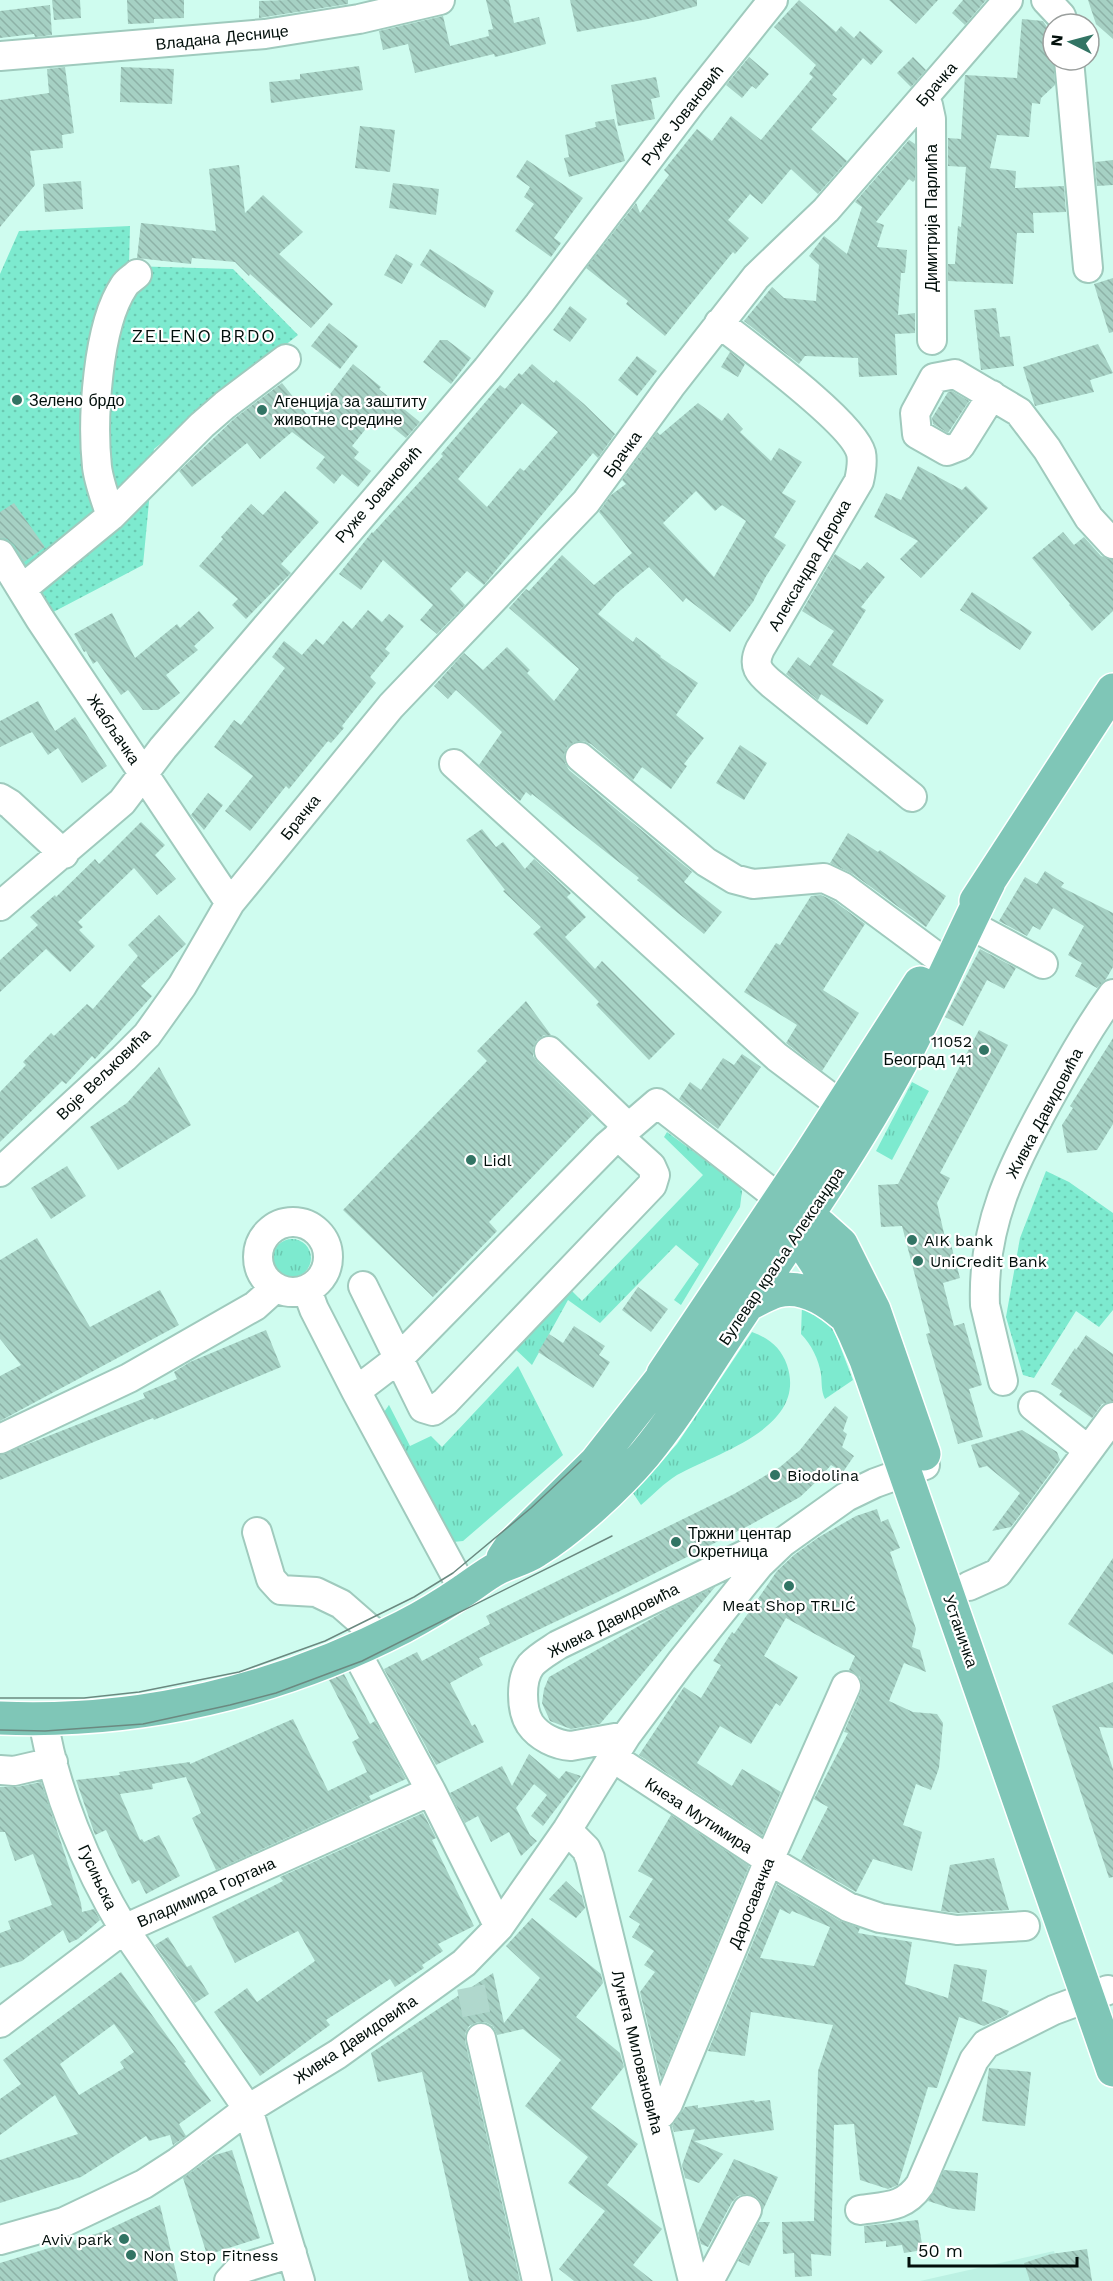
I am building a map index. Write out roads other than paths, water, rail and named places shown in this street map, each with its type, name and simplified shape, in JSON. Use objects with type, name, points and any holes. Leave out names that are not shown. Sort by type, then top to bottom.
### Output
[{"type":"main road","name":"Булевар краља Александра","points":[[0,1718],[43,1719],[117,1715],[199,1702],[272,1682],[368,1644],[435,1610],[498,1568],[518,1561],[553,1539],[614,1486],[645,1454],[676,1413],[747,1305],[842,1106],[936,956],[989,882],[1113,690]]},
{"type":"main road","name":"Булевар краља Александра","points":[[498,1568],[511,1546],[596,1462],[789,1214],[843,1162],[907,1052],[989,882]]},
{"type":"main road","points":[[841,1244],[838,1197],[843,1162]]},
{"type":"main road","name":"Устаничка","points":[[789,1214],[841,1244],[874,1310],[916,1468],[1103,1998]]},
{"type":"main road","name":"Устаничка","points":[[789,1214],[849,1320],[870,1371],[969,1586],[1103,1998],[1113,2070]]},
{"type":"main road","points":[[747,1305],[777,1291],[797,1290],[824,1299],[849,1320]]},
{"type":"street","name":"Владана Деснице","points":[[0,56],[266,34],[349,21],[440,0]]},
{"type":"street","name":"Руже Јовановић","points":[[0,906],[64,854],[122,802],[163,748],[532,314],[690,104],[772,0]]},
{"type":"street","name":"Брачка","points":[[230,903],[391,706],[586,502],[670,387],[756,278],[826,210],[1008,0]]},
{"type":"street","points":[[1046,0],[1058,12]]},
{"type":"street","points":[[1070,72],[1088,268]]},
{"type":"street","name":"Димитрија Парлића","points":[[922,100],[928,105],[931,119],[932,340]]},
{"type":"street","points":[[111,516],[97,469],[96,410],[104,332],[115,302],[125,284],[137,274]]},
{"type":"street","name":"Александра Дерока","points":[[719,323],[811,397],[845,428],[858,446],[862,459],[859,480],[760,649],[756,663],[757,670],[912,797]]},
{"type":"street","points":[[11,572],[111,516],[202,425],[286,359]]},
{"type":"street","points":[[992,395],[1019,412],[1047,449],[1089,518],[1113,544]]},
{"type":"street","name":"Жабљачка","points":[[11,572],[230,903]]},
{"type":"street","points":[[580,757],[706,862],[734,879],[753,884],[802,878],[824,878],[843,887],[936,956]]},
{"type":"street","points":[[454,764],[777,1057],[842,1106]]},
{"type":"street","points":[[0,798],[10,804],[64,854]]},
{"type":"street","name":"Воје Вељковића","points":[[0,1172],[147,1035],[182,986],[230,903]]},
{"type":"street","points":[[982,931],[1043,964]]},
{"type":"street","name":"Живка Давидовића","points":[[1003,1381],[985,1305],[986,1265],[995,1217],[1019,1153],[1063,1074],[1113,994]]},
{"type":"street","points":[[363,1286],[423,1408],[433,1411],[445,1402],[652,1185],[655,1175],[651,1166],[549,1051]]},
{"type":"street","points":[[356,1391],[398,1359],[623,1132],[657,1103],[789,1214]]},
{"type":"street","points":[[300,1222],[310,1226],[319,1233],[325,1243],[328,1253],[324,1275],[307,1290],[296,1293],[285,1292],[275,1288],[260,1272],[258,1250],[262,1239],[278,1224],[300,1222]]},
{"type":"street","points":[[0,1439],[129,1378],[255,1306],[275,1288]]},
{"type":"street","points":[[307,1290],[314,1309],[356,1391],[464,1591]]},
{"type":"street","points":[[1033,1406],[1088,1450]]},
{"type":"street","points":[[969,1586],[998,1573],[1113,1416]]},
{"type":"street","name":"Живка Давидовића","points":[[0,2240],[64,2222],[144,2184],[178,2162],[248,2109],[468,1975],[567,1830],[619,1747],[759,1565],[783,1542],[846,1497],[916,1468]]},
{"type":"street","points":[[257,1532],[271,1579],[281,1590],[316,1592],[341,1604],[368,1644],[431,1791],[499,1927]]},
{"type":"street","name":"Живка Давидовића","points":[[619,1747],[561,1745],[541,1735],[530,1723],[525,1707],[523,1692],[530,1666],[558,1645],[761,1547],[783,1542]]},
{"type":"street","name":"Даросавачка","points":[[654,2117],[661,2114],[668,2104],[769,1860],[846,1686]]},
{"type":"street","name":"Гусињска","points":[[43,1719],[53,1762],[72,1821],[106,1900],[248,2109],[300,2281]]},
{"type":"street","name":"Кнеза Мутимира","points":[[619,1747],[769,1860],[829,1898],[871,1916],[957,1930],[1025,1926]]},
{"type":"street","points":[[0,1770],[14,1771],[53,1762]]},
{"type":"street","name":"Владимира Гортана","points":[[0,2023],[124,1929],[431,1791]]},
{"type":"street","name":"Лунета Миловановића","points":[[567,1830],[586,1849],[590,1858],[693,2281]]},
{"type":"street","points":[[860,2210],[902,2203],[912,2196],[920,2185],[974,2060],[986,2044],[1054,2010],[1103,1998]]},
{"type":"street","points":[[481,2038],[537,2281]]},
{"type":"street","points":[[709,2281],[747,2210]]},
{"type":"street","points":[[234,2265],[292,2253]]},
{"type":"tunnel","points":[[471,1987],[481,2038]]},
{"type":"tram line","points":[[0,1698],[84,1698],[139,1692],[239,1672],[325,1641],[414,1597],[453,1573],[531,1508],[581,1461]]},
{"type":"tram line","points":[[0,1730],[45,1731],[143,1724],[276,1693],[362,1661],[612,1536]]},
{"type":"place","name":"Зелено брдо","points":[[17,400]]},
{"type":"place","name":"Агенција за заштиту животне средине","points":[[262,410]]},
{"type":"place","name":"11052 Београд 141","points":[[984,1050]]},
{"type":"place","name":"Lidl","points":[[471,1160]]},
{"type":"place","name":"AIK bank","points":[[912,1240]]},
{"type":"place","name":"UniCredit Bank","points":[[918,1261]]},
{"type":"place","name":"Biodolina","points":[[775,1475]]},
{"type":"place","name":"Тржни центар Окретница","points":[[676,1542]]},
{"type":"place","name":"Meat Shop TRLIĆ","points":[[789,1586]]},
{"type":"place","name":"Aviv park","points":[[124,2239]]},
{"type":"place","name":"Non Stop Fitness","points":[[131,2255]]},
{"type":"district","name":"ZELENO BRDO","points":[[204,336]]}]
